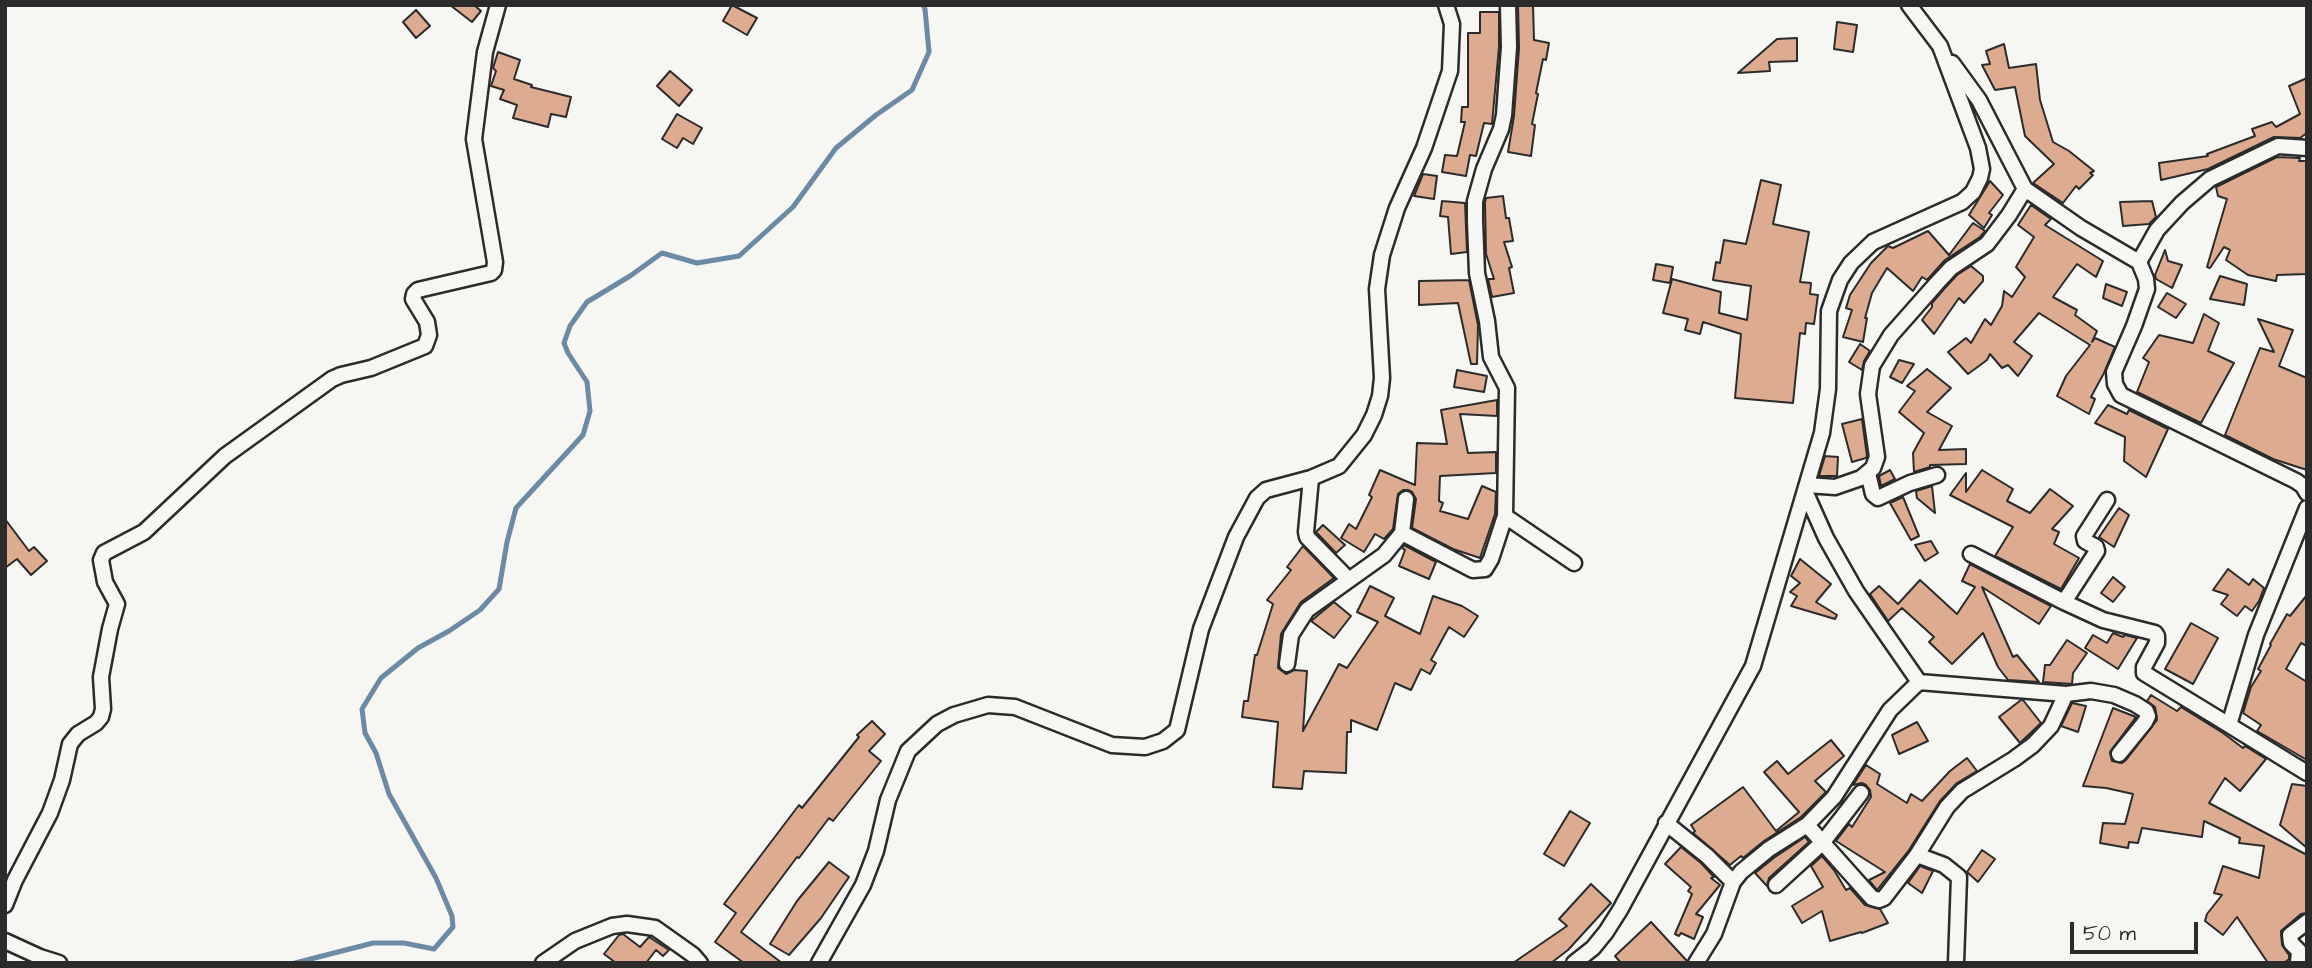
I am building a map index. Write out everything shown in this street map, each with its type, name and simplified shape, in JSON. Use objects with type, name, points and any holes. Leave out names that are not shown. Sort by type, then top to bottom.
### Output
[{"type":"street","points":[[5,905],[50,813],[62,780],[70,744],[78,734],[101,717],[101,677],[117,604],[105,582],[101,560],[104,553],[144,532],[225,456],[332,379],[341,374],[371,368],[425,346],[429,335],[427,322],[413,299],[418,290],[491,273],[495,268],[474,139],[485,52],[498,5]]},
{"type":"street","points":[[819,963],[863,885],[876,850],[888,800],[908,751],[920,738],[954,715],[988,705],[1015,707],[1112,745],[1145,747],[1168,738],[1177,730],[1201,629],[1236,537],[1257,498],[1266,490],[1311,478],[1339,466],[1364,435],[1374,415],[1382,378],[1377,289],[1382,255],[1397,208],[1424,148],[1450,71],[1452,24],[1446,5]]},
{"type":"street","points":[[1402,533],[1479,571],[1489,565],[1505,516],[1507,388],[1491,357],[1477,273],[1475,201],[1504,115],[1509,47],[1508,5]]},
{"type":"street","points":[[1909,5],[1979,100],[2025,189],[2081,228],[2139,262],[2147,289],[2114,372],[2115,384],[2121,395],[2296,481],[2306,490]]},
{"type":"street","points":[[1574,963],[1593,948],[1606,932],[1753,666],[1822,433],[1828,389],[1829,311],[1840,280],[1851,263],[1873,242],[1962,202],[1973,192],[1980,178],[1982,166],[1978,148],[1940,46]]},
{"type":"street","points":[[2139,262],[2157,230],[2182,202],[2210,179],[2278,146],[2307,148]]},
{"type":"street","points":[[1806,488],[1835,487],[1853,482],[1868,473],[1877,461],[1868,394],[1872,366],[1891,335],[1951,268],[1987,244],[2025,189]]},
{"type":"street","points":[[1868,473],[1876,498],[1937,475]]},
{"type":"street","points":[[1311,478],[1307,537],[1349,580]]},
{"type":"street","points":[[1806,488],[1826,538],[1856,591],[1919,682]]},
{"type":"street","points":[[1287,664],[1291,635],[1307,610],[1384,555],[1402,533],[1406,499]]},
{"type":"street","points":[[2064,602],[2097,551],[2097,547],[2085,541],[2084,537],[2107,500]]},
{"type":"street","points":[[2229,725],[2256,635],[2307,508]]},
{"type":"street","points":[[1505,516],[1574,563]]},
{"type":"street","points":[[1970,554],[2103,620],[2155,633],[2157,643],[2144,667],[2144,673],[2307,773]]},
{"type":"street","points":[[1696,963],[1714,934],[1733,882],[1769,849],[1807,825],[1833,797],[1890,710],[1919,682],[2066,694],[2091,691],[2114,695],[2135,704],[2146,711],[2148,716],[2119,754]]},
{"type":"street","points":[[1807,825],[1871,898],[1884,898],[1917,855],[1947,807],[1962,791],[2014,759],[2051,726],[2066,694]]},
{"type":"street","points":[[1776,885],[1823,842],[1861,793]]},
{"type":"street","points":[[1666,823],[1707,856],[1733,882]]},
{"type":"street","points":[[1917,855],[1944,865],[1959,877],[1956,963]]},
{"type":"street","points":[[2298,963],[2299,951],[2291,943],[2290,934],[2307,922]]},
{"type":"street","points":[[543,963],[575,941],[612,926],[627,924],[656,928],[700,963]]},
{"type":"street","points":[[5,941],[59,963]]},
{"type":"building","points":[[450,5],[474,5],[481,11],[472,22]]},
{"type":"building","points":[[732,5],[757,18],[747,35],[723,21]]},
{"type":"building","points":[[1518,5],[1533,5],[1534,40],[1549,43],[1536,93],[1531,156],[1508,152],[1514,116],[1519,48]]},
{"type":"building","points":[[416,10],[430,26],[416,38],[403,22]]},
{"type":"building","points":[[1480,12],[1499,12],[1499,47],[1492,124],[1484,123],[1476,156],[1470,155],[1466,176],[1442,172],[1445,155],[1457,156],[1465,122],[1461,122],[1462,107],[1468,107],[1468,33],[1480,33]]},
{"type":"building","points":[[1837,22],[1857,25],[1853,52],[1834,49]]},
{"type":"building","points":[[1797,38],[1797,61],[1769,62],[1770,71],[1738,73],[1777,39]]},
{"type":"building","points":[[2004,44],[2009,68],[2036,64],[2040,100],[2053,142],[2094,171],[2079,189],[2076,186],[2063,203],[2033,183],[2054,164],[2025,136],[2015,87],[1995,90],[1982,65],[1990,64],[1986,51]]},
{"type":"building","points":[[498,52],[520,60],[514,79],[532,85],[531,87],[571,97],[566,117],[551,114],[548,127],[513,118],[517,105],[500,99],[504,90],[491,86]]},
{"type":"building","points":[[670,71],[692,90],[679,106],[657,86]]},
{"type":"building","points":[[2307,78],[2307,133],[2300,138],[2274,137],[2208,169],[2161,180],[2159,163],[2208,156],[2207,154],[2255,136],[2252,129],[2272,122],[2276,127],[2300,114],[2289,86]]},
{"type":"building","points":[[677,114],[702,128],[693,144],[683,138],[677,148],[662,139]]},
{"type":"building","points":[[2277,157],[2307,161],[2307,274],[2277,275],[2276,281],[2248,275],[2226,260],[2230,250],[2224,247],[2210,268],[2207,267],[2227,199],[2218,196],[2216,187]]},
{"type":"building","points":[[1423,174],[1437,176],[1434,199],[1414,196]]},
{"type":"building","points":[[1761,180],[1781,185],[1773,224],[1809,232],[1800,282],[1811,283],[1810,294],[1818,295],[1814,324],[1806,323],[1805,334],[1800,333],[1793,403],[1735,398],[1741,334],[1703,322],[1700,334],[1685,330],[1688,319],[1663,313],[1672,279],[1721,292],[1719,313],[1747,320],[1751,286],[1713,280],[1716,262],[1720,263],[1724,240],[1746,244]]},
{"type":"building","points":[[1990,181],[2003,195],[1989,213],[1992,215],[1984,228],[1969,215]]},
{"type":"building","points":[[1503,196],[1513,241],[1504,242],[1512,267],[1509,268],[1514,293],[1492,297],[1488,279],[1494,279],[1486,254],[1485,202],[1486,198]]},
{"type":"building","points":[[1442,201],[1465,203],[1467,252],[1451,254],[1448,217],[1440,216]]},
{"type":"building","points":[[2152,201],[2156,217],[2149,224],[2123,226],[2120,202]]},
{"type":"building","points":[[2031,205],[2051,219],[2045,225],[2103,261],[2096,277],[2077,264],[2053,297],[2077,310],[2075,315],[2097,331],[2092,342],[2095,338],[2115,347],[2091,397],[2095,399],[2089,414],[2057,396],[2066,376],[2090,345],[2039,313],[2014,342],[2032,356],[2018,376],[2008,365],[2002,368],[1990,354],[1987,360],[1968,374],[1948,352],[1966,338],[1971,343],[1985,319],[1991,325],[2002,306],[2004,291],[2012,297],[2025,277],[2016,267],[2034,237],[2018,225]]},
{"type":"building","points":[[1973,223],[1985,231],[1980,237],[1945,260],[1927,280],[1922,277],[1913,291],[1887,268],[1872,293],[1865,318],[1863,342],[1843,337],[1852,310],[1846,308],[1850,295],[1871,263],[1888,246],[1893,248],[1928,231],[1949,255]]},
{"type":"building","points":[[2165,250],[2168,261],[2182,265],[2172,288],[2156,279],[2155,275]]},
{"type":"building","points":[[1656,264],[1673,267],[1670,283],[1653,280]]},
{"type":"building","points":[[1971,266],[1983,276],[1983,281],[1964,303],[1959,298],[1934,334],[1922,320],[1944,289],[1957,275]]},
{"type":"building","points":[[2220,276],[2247,284],[2244,305],[2210,299]]},
{"type":"building","points":[[1469,280],[1478,325],[1477,364],[1471,364],[1458,303],[1419,305],[1419,281]]},
{"type":"building","points":[[2106,284],[2127,292],[2122,306],[2103,298]]},
{"type":"building","points":[[2167,293],[2186,304],[2176,318],[2158,307]]},
{"type":"building","points":[[2204,314],[2219,323],[2208,351],[2234,363],[2201,423],[2137,392],[2149,362],[2143,358],[2159,335],[2193,343]]},
{"type":"building","points":[[2258,319],[2293,330],[2279,366],[2307,378],[2307,470],[2273,459],[2225,435],[2260,348],[2274,352]]},
{"type":"building","points":[[1860,344],[1870,351],[1862,370],[1849,362]]},
{"type":"building","points":[[1899,360],[1914,364],[1902,383],[1890,377]]},
{"type":"building","points":[[1927,369],[1951,388],[1927,412],[1952,426],[1939,450],[1966,449],[1966,464],[1930,465],[1914,472],[1913,453],[1924,433],[1899,412],[1915,391],[1907,386]]},
{"type":"building","points":[[1457,370],[1487,376],[1484,392],[1454,387]]},
{"type":"building","points":[[1497,400],[1497,416],[1460,414],[1468,453],[1496,452],[1496,473],[1440,476],[1439,501],[1443,503],[1440,511],[1468,519],[1482,486],[1496,492],[1495,514],[1480,558],[1453,549],[1412,528],[1416,499],[1408,490],[1398,494],[1393,529],[1384,539],[1375,534],[1364,552],[1341,538],[1349,524],[1356,529],[1372,497],[1369,495],[1380,470],[1415,485],[1417,443],[1447,444],[1441,410]]},
{"type":"building","points":[[2108,405],[2127,414],[2129,410],[2168,429],[2146,477],[2124,461],[2125,437],[2095,423]]},
{"type":"building","points":[[1862,419],[1867,456],[1852,462],[1842,424]]},
{"type":"building","points":[[1825,456],[1838,457],[1837,476],[1819,476]]},
{"type":"building","points":[[1890,470],[1895,479],[1881,486],[1879,476]]},
{"type":"building","points":[[1982,470],[2013,489],[2007,501],[2030,513],[2050,489],[2073,506],[2052,529],[2059,532],[2054,544],[2079,558],[2061,589],[1995,556],[2013,527],[1950,495],[1966,473],[1966,492]]},
{"type":"building","points":[[1932,486],[1935,513],[1917,498],[1916,491]]},
{"type":"building","points":[[1903,497],[1919,536],[1911,540],[1890,503]]},
{"type":"building","points":[[2119,508],[2129,515],[2114,547],[2099,537]]},
{"type":"building","points":[[5,519],[29,551],[34,547],[47,561],[31,575],[17,559],[5,568]]},
{"type":"building","points":[[1323,525],[1345,545],[1336,553],[1316,532]]},
{"type":"building","points":[[1931,541],[1938,553],[1925,561],[1915,545]]},
{"type":"building","points":[[1404,545],[1436,562],[1429,579],[1399,566],[1405,550],[1402,548]]},
{"type":"building","points":[[1303,546],[1334,578],[1301,602],[1281,634],[1278,668],[1286,674],[1294,670],[1307,671],[1303,731],[1339,664],[1347,668],[1378,622],[1357,612],[1370,586],[1394,598],[1385,616],[1420,634],[1433,596],[1462,606],[1478,616],[1464,637],[1449,627],[1431,660],[1436,663],[1430,674],[1421,669],[1411,690],[1395,683],[1377,730],[1351,720],[1351,732],[1347,732],[1346,773],[1304,771],[1302,789],[1273,787],[1278,722],[1242,717],[1244,701],[1248,701],[1255,655],[1273,604],[1267,600],[1291,570],[1287,567]]},
{"type":"building","points":[[1800,559],[1831,584],[1816,602],[1837,615],[1835,619],[1791,606],[1797,596],[1790,592],[1800,583],[1791,576]]},
{"type":"building","points":[[1970,564],[2051,606],[2039,624],[1982,587],[2013,657],[2017,655],[2039,682],[2008,680],[1998,667],[1983,633],[1952,664],[1929,642],[1934,637],[1902,608],[1888,621],[1870,594],[1879,586],[1898,604],[1920,580],[1957,614],[1975,587],[1962,581]]},
{"type":"building","points":[[2228,569],[2249,585],[2253,579],[2264,588],[2252,611],[2245,606],[2237,616],[2221,604],[2228,595],[2213,590]]},
{"type":"building","points":[[2113,577],[2125,587],[2113,602],[2101,593]]},
{"type":"building","points":[[2307,595],[2307,646],[2301,643],[2286,669],[2307,682],[2307,760],[2257,731],[2261,725],[2243,713],[2270,644],[2287,614],[2290,616]]},
{"type":"building","points":[[1334,602],[1351,616],[1334,638],[1311,621]]},
{"type":"building","points":[[2191,623],[2218,638],[2193,684],[2165,669]]},
{"type":"building","points":[[2113,633],[2137,638],[2118,669],[2085,648],[2093,635],[2107,643]]},
{"type":"building","points":[[2067,640],[2087,653],[2073,673],[2072,684],[2043,682],[2045,665],[2050,665]]},
{"type":"building","points":[[2151,695],[2177,711],[2181,707],[2243,748],[2245,746],[2266,759],[2240,791],[2225,778],[2209,803],[2307,855],[2307,913],[2301,914],[2281,931],[2282,945],[2289,955],[2289,959],[2284,963],[2268,963],[2237,917],[2223,935],[2205,921],[2207,914],[2222,895],[2214,893],[2223,866],[2259,878],[2264,846],[2239,843],[2240,838],[2204,821],[2202,837],[2142,828],[2138,843],[2129,842],[2128,848],[2100,843],[2103,823],[2125,824],[2133,794],[2083,786],[2113,708],[2136,717],[2110,752],[2112,761],[2122,763],[2157,720],[2155,707],[2147,701]]},
{"type":"building","points":[[2021,700],[2041,723],[2020,743],[1999,717]]},
{"type":"building","points":[[2072,703],[2086,706],[2078,732],[2061,726]]},
{"type":"building","points":[[872,721],[885,734],[869,751],[881,761],[833,821],[829,818],[799,858],[797,857],[741,932],[782,963],[744,963],[715,942],[736,913],[724,904],[799,805],[802,808],[859,737],[857,735]]},
{"type":"building","points":[[1917,722],[1928,741],[1899,754],[1892,735]]},
{"type":"building","points":[[1831,740],[1844,756],[1815,781],[1826,792],[1801,817],[1743,858],[1741,856],[1730,865],[1693,833],[1695,831],[1691,825],[1743,787],[1776,831],[1799,812],[1764,772],[1777,761],[1788,774]]},
{"type":"building","points":[[1967,758],[1977,771],[1957,783],[1940,801],[1909,850],[1877,890],[1869,880],[1885,872],[1836,841],[1849,824],[1852,827],[1871,797],[1866,785],[1853,785],[1866,765],[1880,774],[1877,784],[1907,803],[1911,794],[1922,801],[1950,771]]},
{"type":"building","points":[[2292,784],[2307,786],[2307,848],[2280,825]]},
{"type":"building","points":[[1570,811],[1590,823],[1564,866],[1544,854]]},
{"type":"building","points":[[1805,837],[1809,842],[1769,878],[1767,886],[1755,873]]},
{"type":"building","points":[[1681,847],[1701,863],[1714,877],[1711,878],[1720,885],[1696,914],[1703,917],[1694,939],[1681,933],[1679,936],[1675,934],[1692,894],[1688,891],[1691,887],[1665,864]]},
{"type":"building","points":[[1982,850],[1995,859],[1978,882],[1967,872]]},
{"type":"building","points":[[1822,856],[1846,890],[1850,888],[1865,905],[1880,909],[1888,923],[1830,941],[1822,911],[1802,923],[1792,906],[1823,887],[1811,866]]},
{"type":"building","points":[[829,862],[849,877],[821,918],[789,955],[770,944],[797,901]]},
{"type":"building","points":[[1920,866],[1933,871],[1922,893],[1908,883]]},
{"type":"building","points":[[1591,884],[1611,903],[1568,950],[1551,963],[1513,963],[1567,926],[1559,919]]},
{"type":"building","points":[[1651,922],[1686,963],[1621,963],[1615,956]]},
{"type":"building","points":[[623,934],[640,947],[649,937],[669,950],[663,956],[656,950],[646,963],[616,963],[604,954],[619,935]]},
{"type":"waterway","points":[[295,963],[373,943],[404,943],[434,949],[453,927],[452,916],[436,878],[389,794],[376,753],[365,733],[362,709],[381,678],[418,648],[480,610],[499,589],[516,508],[583,435],[590,411],[587,382],[564,343],[570,326],[587,302],[662,253],[697,263],[739,256],[793,207],[836,148],[912,90],[929,52],[923,5]]}]
